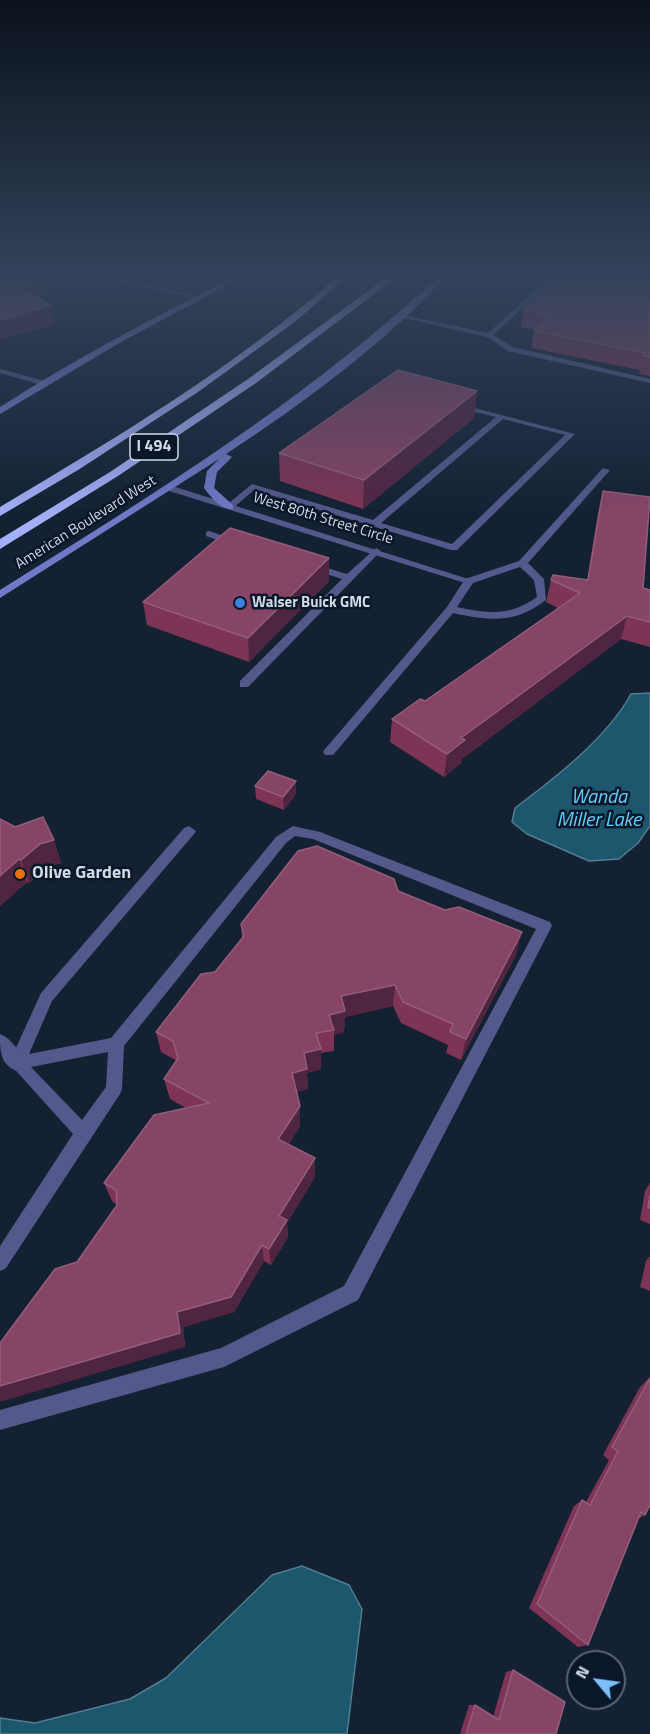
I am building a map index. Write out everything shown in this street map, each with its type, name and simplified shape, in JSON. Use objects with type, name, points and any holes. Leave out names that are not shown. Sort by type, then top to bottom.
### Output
[{"type":"highway","name":"I 494","points":[[0,512],[134,430],[240,358]]},
{"type":"highway","name":"I 494","points":[[0,545],[114,474],[252,381],[282,358]]},
{"type":"street","points":[[0,411],[85,358]]},
{"type":"street","name":"American Boulevard West","points":[[0,595],[169,489],[273,417],[349,358]]},
{"type":"street","points":[[229,507],[209,488],[212,471],[273,417]]},
{"type":"street","name":"West 80th Street Circle","points":[[169,489],[468,581]]},
{"type":"street","points":[[0,1042],[8,1059]]},
{"type":"lane","points":[[550,358],[650,381]]},
{"type":"lane","points":[[0,372],[42,383]]},
{"type":"lane","points":[[229,507],[252,488],[454,548],[571,434],[452,404]]},
{"type":"lane","points":[[374,524],[502,416]]},
{"type":"lane","points":[[329,752],[451,609],[468,581],[522,563],[606,470]]},
{"type":"lane","points":[[209,534],[241,544]]},
{"type":"lane","points":[[244,684],[376,551]]},
{"type":"lane","points":[[451,609],[484,617],[509,616],[529,610],[542,598],[539,579],[522,563]]},
{"type":"lane","points":[[306,564],[349,578]]},
{"type":"lane","points":[[8,1059],[46,997],[189,831]]},
{"type":"lane","points":[[0,1262],[114,1089],[116,1044],[281,840],[293,831],[315,835],[545,926],[351,1293],[224,1357],[0,1419]]},
{"type":"lane","points":[[8,1059],[116,1044]]},
{"type":"lane","points":[[8,1059],[83,1133]]},
{"type":"water","name":"Wanda Miller Lake","points":[[650,693],[650,826],[638,843],[619,859],[589,861],[527,834],[512,822],[515,808],[579,756],[608,726],[631,694]]},
{"type":"water","points":[[302,1566],[349,1585],[362,1609],[347,1734],[0,1734],[0,1718],[35,1723],[130,1699],[166,1678],[272,1575]]},
{"type":"building","points":[[398,370],[477,391],[364,480],[279,453]]},
{"type":"building","points":[[603,491],[650,497],[643,588],[650,590],[650,622],[627,616],[461,738],[465,740],[447,754],[392,719],[420,699],[425,701],[580,593],[551,580],[553,575],[588,580]]},
{"type":"building","name":"Walser Buick GMC","points":[[230,528],[329,558],[248,638],[143,602]]},
{"type":"building","points":[[268,771],[296,781],[283,797],[255,786]]},
{"type":"building","points":[[43,817],[54,840],[40,844],[0,876],[0,819],[15,827]]},
{"type":"building","points":[[317,846],[394,879],[398,891],[445,910],[459,907],[522,932],[466,1039],[450,1032],[453,1024],[403,1002],[395,985],[341,996],[345,1011],[329,1015],[334,1030],[316,1033],[321,1049],[304,1053],[307,1069],[292,1073],[300,1106],[278,1139],[315,1158],[279,1216],[287,1220],[269,1249],[262,1245],[231,1297],[177,1312],[180,1333],[0,1386],[0,1343],[55,1269],[77,1262],[117,1205],[116,1190],[104,1183],[154,1115],[209,1103],[164,1079],[178,1058],[173,1041],[156,1032],[201,974],[215,972],[244,936],[241,924],[298,851]]},
{"type":"building","points":[[650,1378],[650,1505],[645,1515],[641,1512],[588,1645],[537,1604],[582,1500],[590,1505],[618,1451],[612,1447]]},
{"type":"building","points":[[513,1670],[565,1702],[556,1734],[466,1734],[475,1705],[499,1720]]},
{"type":"place","name":"Walser Buick GMC","points":[[240,603]]},
{"type":"place","name":"Olive Garden","points":[[20,874]]}]
